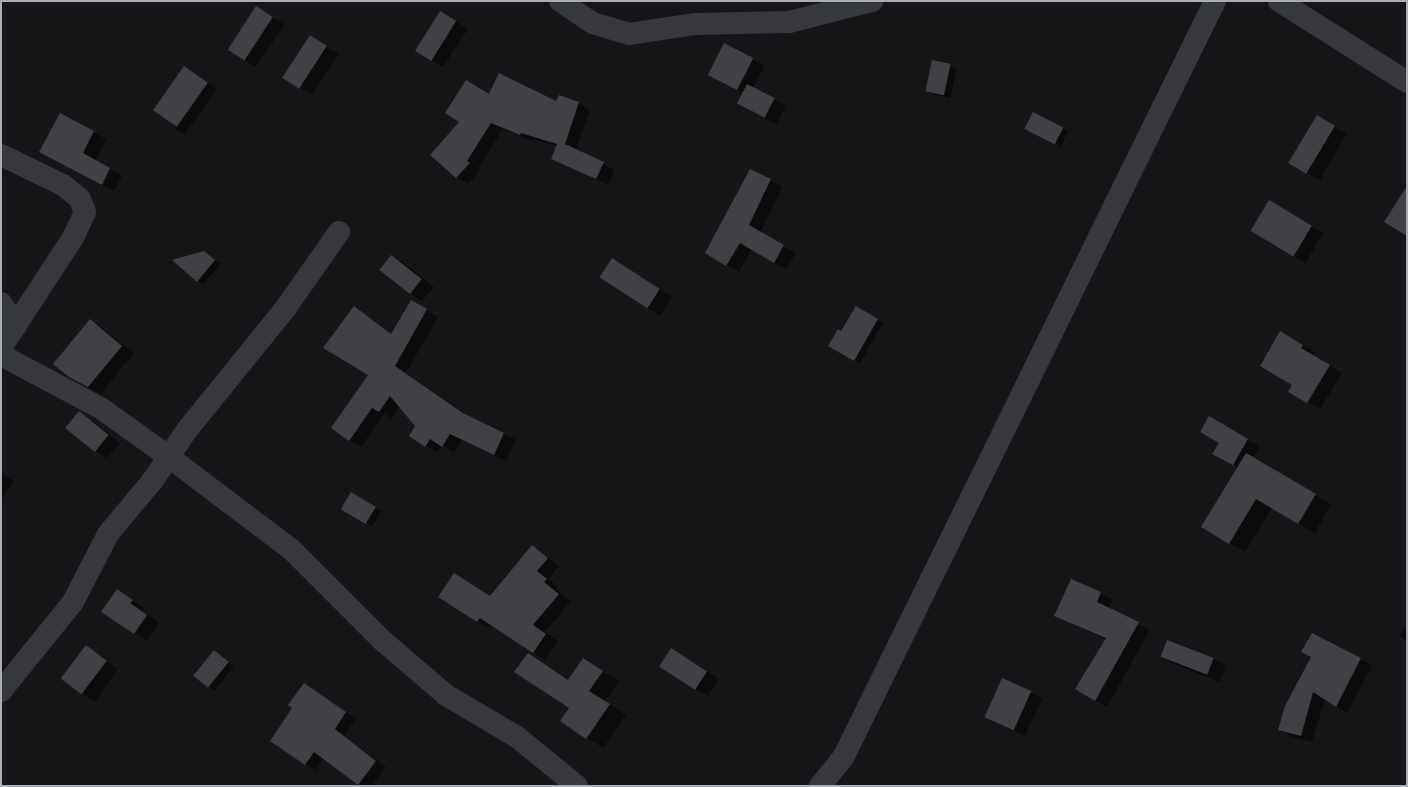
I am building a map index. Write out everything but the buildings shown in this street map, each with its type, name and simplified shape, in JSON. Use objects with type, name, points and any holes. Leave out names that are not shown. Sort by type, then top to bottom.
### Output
[{"type":"street","points":[[560,1],[593,23],[629,34],[695,24],[789,22],[872,1]]},
{"type":"street","points":[[1279,1],[1407,82]]},
{"type":"street","points":[[820,786],[844,756],[1209,2]]},
{"type":"street","points":[[1,155],[63,185],[80,199],[85,212],[74,236],[1,348]]},
{"type":"street","points":[[1,691],[73,602],[108,534],[153,480],[187,430],[285,309],[339,232]]},
{"type":"street","points":[[1,303],[16,325]]},
{"type":"street","points":[[1,355],[102,409],[169,457],[292,550],[383,641],[446,695],[517,737],[577,786]]}]
